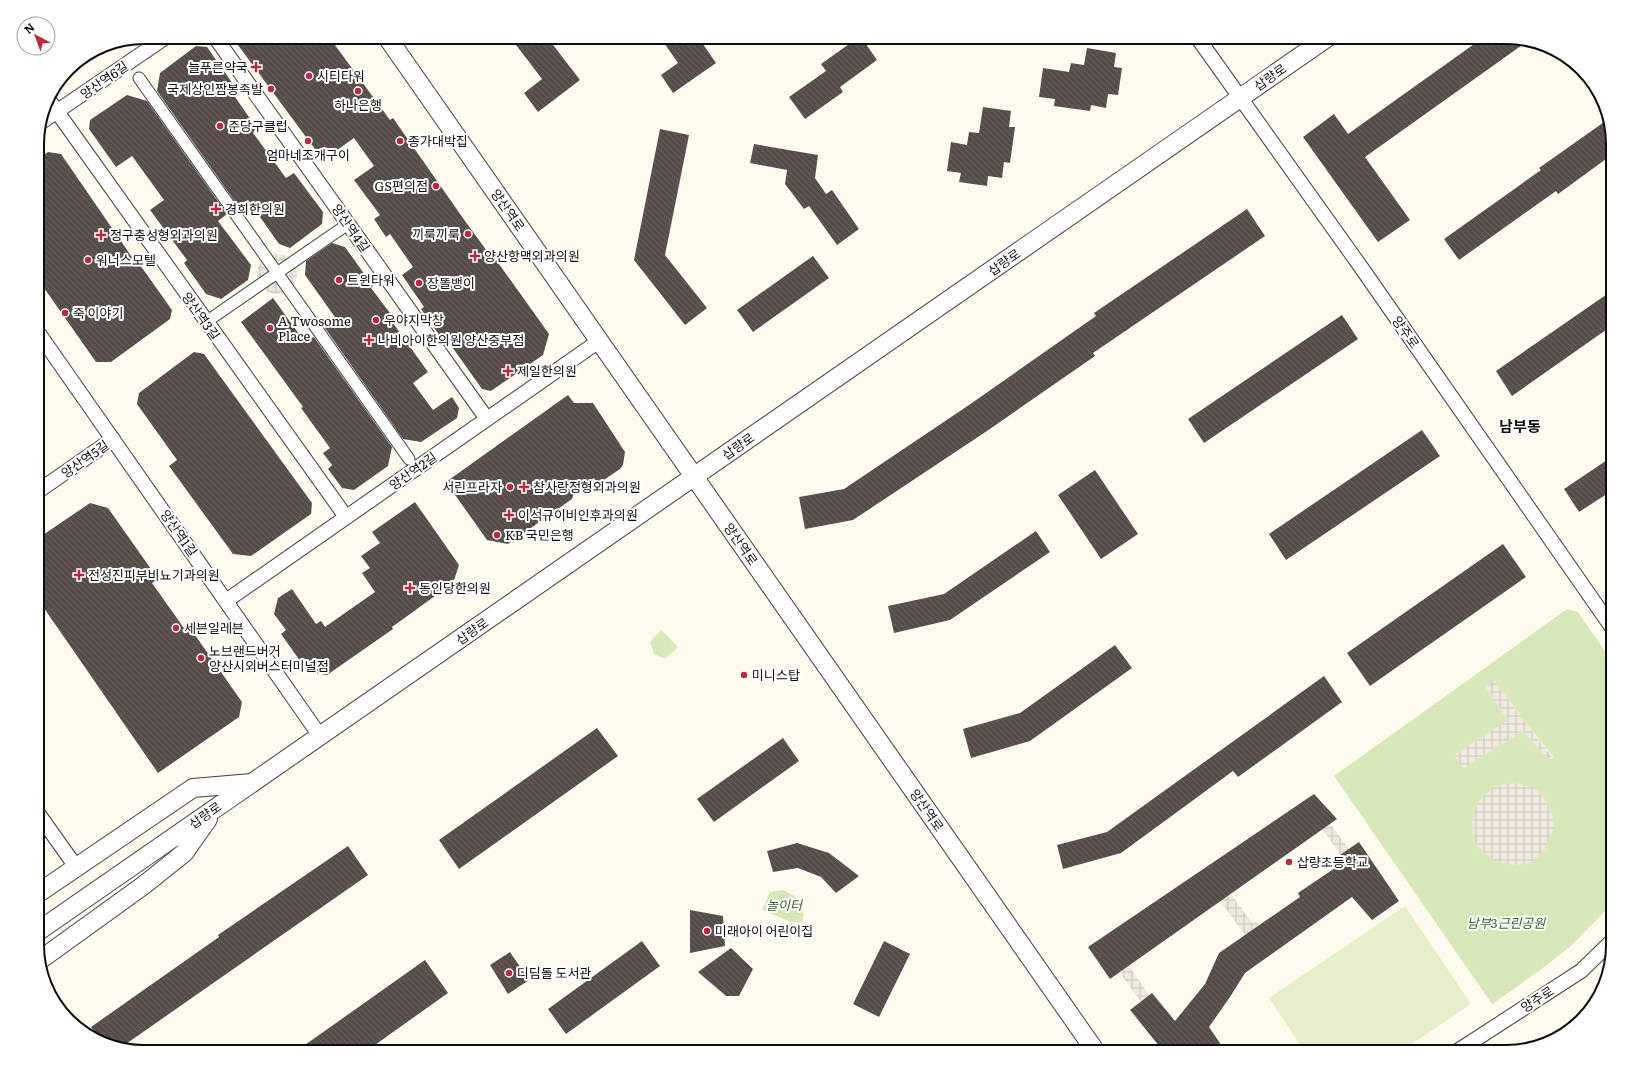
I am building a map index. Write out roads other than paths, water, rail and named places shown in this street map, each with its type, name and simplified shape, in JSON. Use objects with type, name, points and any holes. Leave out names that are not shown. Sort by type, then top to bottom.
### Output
[{"type":"street","name":"양산역6길","points":[[47,119],[58,113],[156,44]]},
{"type":"street","name":"양산역4길","points":[[220,44],[487,419]]},
{"type":"street","name":"양산역로","points":[[392,44],[1091,1045]]},
{"type":"street","name":"양주로","points":[[1202,44],[1363,270],[1606,619]]},
{"type":"street","name":"삽량로","points":[[44,927],[1318,44]]},
{"type":"street","points":[[139,78],[409,459]]},
{"type":"street","name":"양산역3길","points":[[52,105],[346,517]]},
{"type":"street","points":[[206,322],[348,224]]},
{"type":"street","name":"양산역1길","points":[[44,341],[320,736]]},
{"type":"street","name":"양산역2길","points":[[226,601],[599,341]]},
{"type":"street","name":"양산역5길","points":[[44,487],[113,439]]},
{"type":"street","points":[[44,889],[193,788],[252,783]]},
{"type":"street","points":[[45,957],[144,885],[184,853],[214,809]]},
{"type":"street","points":[[44,822],[76,867]]},
{"type":"street","name":"양주로","points":[[1467,1045],[1581,971],[1606,947]]},
{"type":"place","name":"늘푸른약국","points":[[256,67]]},
{"type":"place","name":"시티타워","points":[[309,76]]},
{"type":"place","name":"국제상인짬봉족발","points":[[271,89]]},
{"type":"place","name":"하나은행","points":[[358,91]]},
{"type":"place","name":"준당구클럽","points":[[220,126]]},
{"type":"place","name":"엄마네조개구이","points":[[308,141]]},
{"type":"place","name":"종가대박집","points":[[400,141]]},
{"type":"place","name":"GS편의점","points":[[436,186]]},
{"type":"place","name":"경희한의원","points":[[216,209]]},
{"type":"place","name":"끼룩끼룩","points":[[468,234]]},
{"type":"place","name":"정구충성형외과의원","points":[[101,235]]},
{"type":"place","name":"양산항맥외과의원","points":[[475,256]]},
{"type":"place","name":"워너스모텔","points":[[88,260]]},
{"type":"place","name":"트윈타워","points":[[339,280]]},
{"type":"place","name":"장똘뱅이","points":[[419,283]]},
{"type":"place","name":"죽 이야기","points":[[65,313]]},
{"type":"place","name":"우야지막창","points":[[376,320]]},
{"type":"place","name":"A Twosome Place","points":[[270,328]]},
{"type":"place","name":"나비아이한의원 양산중부점","points":[[369,340]]},
{"type":"place","name":"제일한의원","points":[[508,371]]},
{"type":"place","name":"서린프라자","points":[[510,487]]},
{"type":"place","name":"참사랑정형외과의원","points":[[524,487]]},
{"type":"place","name":"이석규이비인후과의원","points":[[509,515]]},
{"type":"place","name":"KB 국민은행","points":[[497,535]]},
{"type":"place","name":"전성진피부비뇨기과의원","points":[[79,575]]},
{"type":"place","name":"동인당한의원","points":[[410,588]]},
{"type":"place","name":"세븐일레븐","points":[[176,628]]},
{"type":"place","name":"노브랜드버거 양산시외버스터미널점","points":[[201,658]]},
{"type":"place","name":"미니스탑","points":[[744,675]]},
{"type":"place","name":"삽량초등학교","points":[[1289,862]]},
{"type":"place","name":"미래아이 어린이집","points":[[707,931]]},
{"type":"place","name":"디딤돌 도서관","points":[[509,973]]},
{"type":"district","name":"남부동","points":[[1520,427]]},
{"type":"park label","name":"놀이터","points":[[784,905]]},
{"type":"park label","name":"남부3근린공원","points":[[1506,923]]}]
